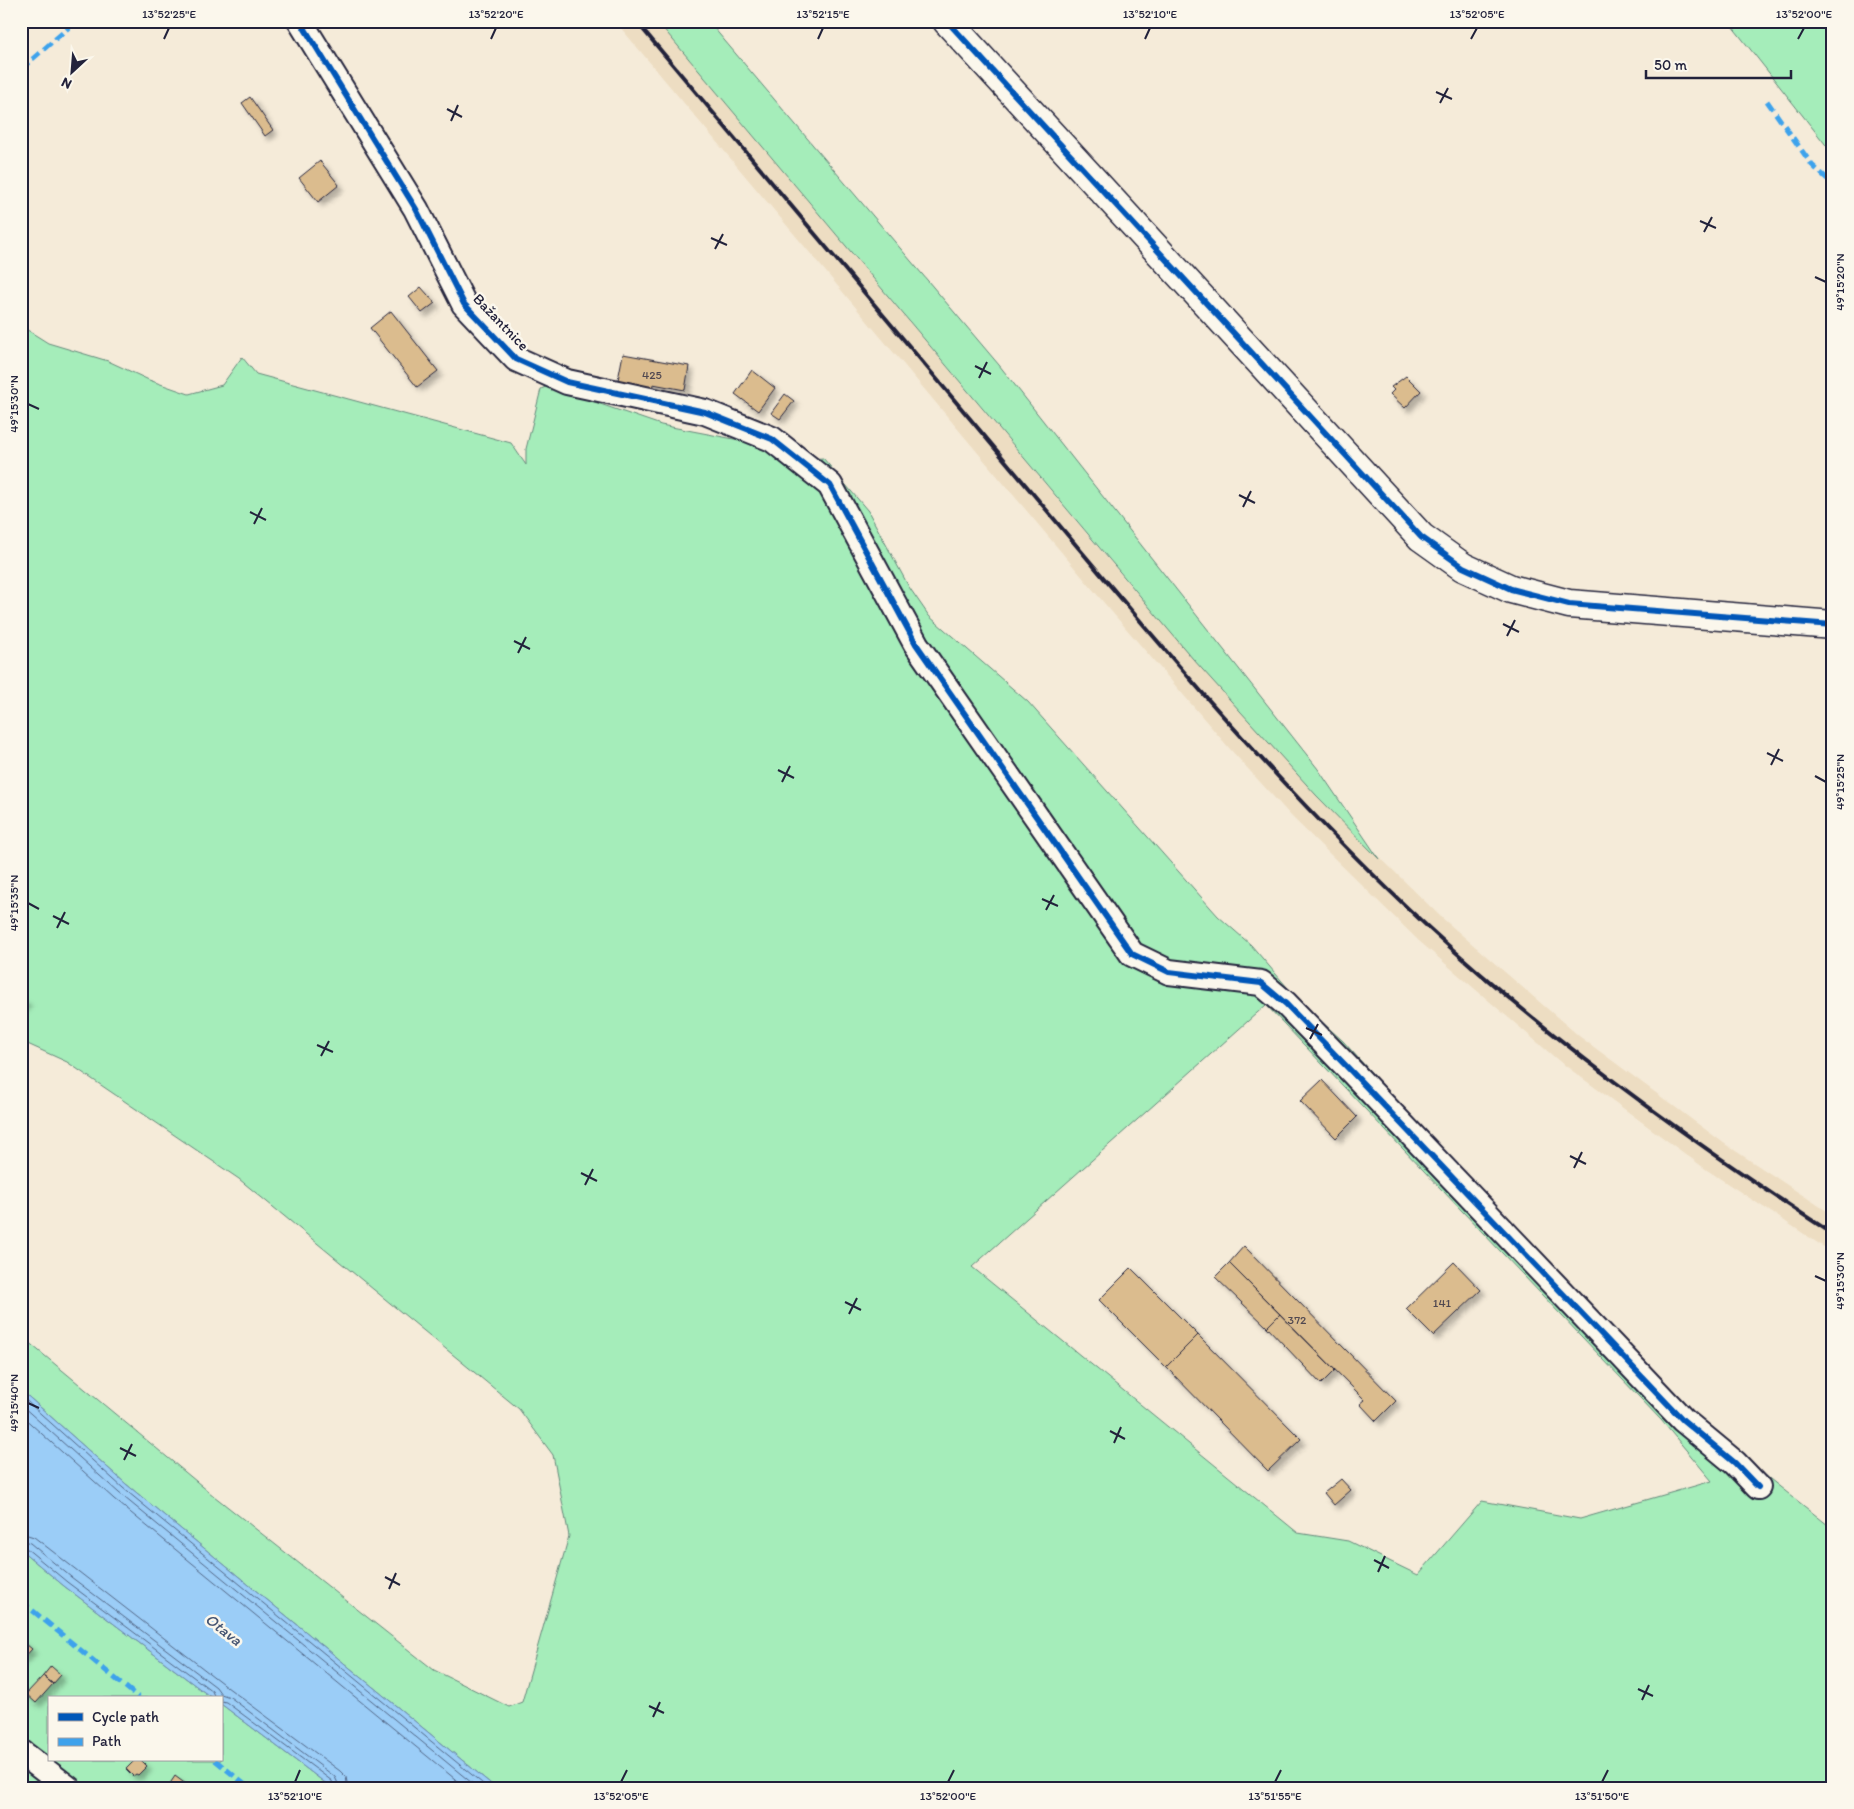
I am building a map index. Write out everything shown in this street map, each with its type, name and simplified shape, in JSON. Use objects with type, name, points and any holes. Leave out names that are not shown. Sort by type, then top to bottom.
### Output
[{"type":"street","name":"Bažantnice","points":[[300,21],[416,208],[464,304],[516,359],[568,382],[705,412],[772,440],[830,485],[916,644],[1132,954],[1169,972],[1261,983],[1286,1004],[1683,1420],[1735,1464],[1758,1487]]},
{"type":"street","points":[[947,21],[1421,537],[1463,567],[1512,589],[1568,604],[1833,625]]},
{"type":"street","points":[[21,1752],[68,1788]]},
{"type":"shaded area","points":[[615,21],[657,21],[1129,584],[1316,795],[1441,917],[1579,1036],[1725,1144],[1833,1215],[1833,1253],[1707,1170],[1559,1061],[1419,941],[1292,817],[1230,749],[1105,604]]},
{"type":"green space","points":[[657,21],[708,21],[999,365],[1318,769],[1379,859],[1316,795],[1193,659]]},
{"type":"green space","points":[[1728,21],[1833,21],[1833,154]]},
{"type":"green space","points":[[21,326],[48,343],[108,361],[149,380],[189,394],[222,385],[242,357],[256,374],[511,443],[526,465],[526,449],[541,389],[548,386],[661,425],[760,444],[792,460],[823,458],[868,511],[909,587],[929,616],[1028,702],[1218,916],[1251,945],[1299,1001],[1343,1041],[1513,1232],[1664,1395],[1833,1529],[1833,1788],[496,1788],[126,1484],[21,1390],[21,1336],[214,1496],[434,1670],[509,1707],[522,1702],[569,1536],[553,1455],[519,1409],[239,1179],[67,1062],[21,1041]],"holes":[[[1266,1005],[1661,1420],[1712,1481],[1580,1519],[1482,1501],[1418,1575],[1348,1541],[1298,1533],[972,1267]]]},
{"type":"green space","points":[[21,1550],[64,1586],[209,1696],[48,1696],[48,1762],[222,1762],[222,1705],[332,1788],[21,1788]]},
{"type":"water","name":"Otava","points":[[21,1390],[126,1484],[496,1788],[332,1788],[222,1705],[222,1696],[209,1696],[64,1586],[21,1550]]},
{"type":"building","points":[[250,97],[273,130],[265,136],[242,103]]},
{"type":"building","points":[[320,161],[339,185],[318,202],[299,178]]},
{"type":"building","points":[[421,287],[435,303],[422,313],[409,297]]},
{"type":"building","points":[[391,311],[438,371],[417,387],[370,328]]},
{"type":"building","points":[[623,354],[689,366],[685,390],[653,384],[652,391],[617,385]]},
{"type":"building","points":[[752,370],[775,388],[758,411],[735,394]]},
{"type":"building","points":[[1406,376],[1421,391],[1405,408],[1390,394],[1394,390],[1391,387]]},
{"type":"building","points":[[785,394],[794,401],[780,419],[771,413]]},
{"type":"building","points":[[21,998],[27,1002],[21,1009]]},
{"type":"building","points":[[1322,1080],[1357,1117],[1336,1138],[1300,1101]]},
{"type":"building","points":[[1244,1246],[1396,1401],[1376,1421],[1360,1404],[1365,1400],[1229,1263]]},
{"type":"building","points":[[1454,1262],[1481,1290],[1433,1336],[1406,1309]]},
{"type":"building","points":[[1229,1263],[1280,1314],[1267,1327],[1215,1277]]},
{"type":"building","points":[[1131,1268],[1198,1335],[1166,1367],[1099,1300]]},
{"type":"building","points":[[1280,1314],[1335,1370],[1321,1384],[1267,1327]]},
{"type":"building","points":[[1198,1335],[1301,1439],[1268,1471],[1166,1367]]},
{"type":"building","points":[[1341,1479],[1351,1490],[1334,1505],[1324,1493]]},
{"type":"building","points":[[21,1640],[32,1649],[21,1661]]},
{"type":"building","points":[[51,1666],[61,1675],[53,1684],[43,1676]]},
{"type":"building","points":[[43,1676],[53,1684],[36,1703],[26,1694]]},
{"type":"building","points":[[133,1762],[143,1762],[147,1766],[138,1775],[133,1776],[126,1769]]},
{"type":"building","points":[[175,1776],[187,1785],[185,1788],[172,1788],[169,1785]]},
{"type":"railway","points":[[636,21],[1173,659],[1272,770],[1375,877],[1476,970],[1574,1051],[1728,1164],[1833,1234]]},
{"type":"marked path","points":[[21,69],[76,21]]},
{"type":"marked path","points":[[1767,101],[1812,165],[1833,184]]},
{"type":"marked path","points":[[21,1601],[137,1696]]},
{"type":"marked path","points":[[217,1762],[249,1788]]},
{"type":"cycle path","points":[[300,21],[416,209],[464,304],[516,359],[567,382],[705,412],[772,439],[830,485],[916,644],[1132,954],[1169,972],[1261,983],[1286,1004],[1683,1420],[1735,1463],[1758,1487]]},
{"type":"cycle path","points":[[947,21],[1421,537],[1463,567],[1511,589],[1569,604],[1833,625]]}]
